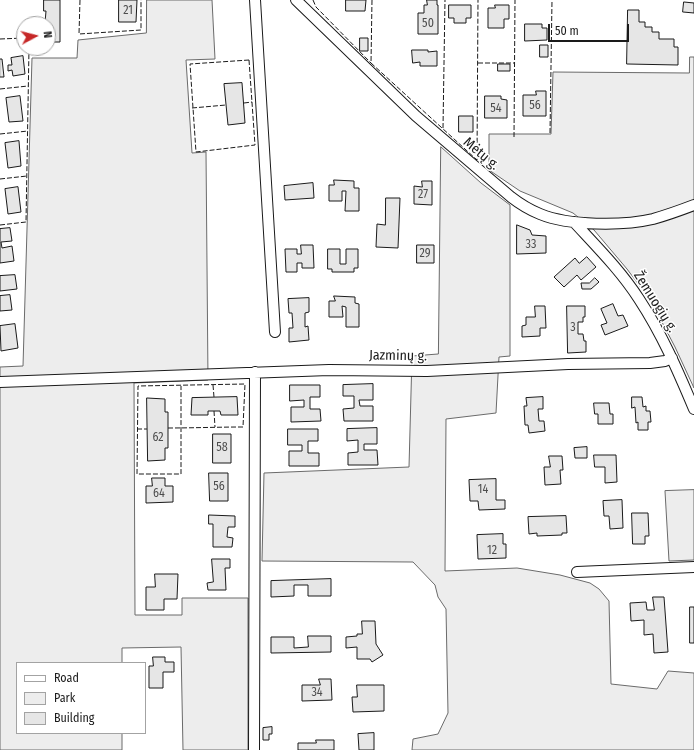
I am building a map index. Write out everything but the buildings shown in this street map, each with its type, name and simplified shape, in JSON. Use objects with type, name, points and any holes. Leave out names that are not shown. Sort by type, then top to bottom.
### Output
[{"type":"street","points":[[255,0],[274,332]]},
{"type":"street","name":"Mėtų g.","points":[[296,0],[416,116],[511,198],[541,215],[574,222],[630,222],[652,219],[694,205]]},
{"type":"street","name":"Žemuogių g.","points":[[574,222],[610,260],[639,298],[672,358],[694,409]]},
{"type":"street","name":"Jazminų g.","points":[[0,382],[255,372],[330,370],[426,371],[568,364],[650,363],[665,361],[672,358]]},
{"type":"street","points":[[254,750],[255,372]]},
{"type":"street","points":[[577,572],[694,567]]},
{"type":"green space","points":[[147,0],[212,0],[215,59],[186,60],[192,153],[206,152],[208,380],[134,383],[135,615],[182,615],[182,598],[248,598],[248,750],[183,750],[181,647],[122,648],[122,662],[16,662],[16,734],[122,734],[122,750],[0,750],[0,367],[23,366],[32,58],[77,58],[78,40],[146,33]]},
{"type":"green space","points":[[690,57],[694,57],[694,388],[651,301],[627,269],[594,230],[573,213],[520,191],[489,170],[489,134],[551,134],[553,72],[689,73]]},
{"type":"green space","points":[[441,147],[481,183],[510,205],[510,356],[499,357],[496,413],[446,419],[445,571],[517,568],[560,575],[590,583],[599,589],[609,601],[611,684],[657,689],[668,671],[694,673],[694,750],[412,750],[413,739],[438,734],[448,713],[446,609],[438,597],[435,585],[413,562],[262,561],[264,473],[409,467],[412,356],[438,354]]},
{"type":"green space","points":[[694,490],[694,560],[669,561],[665,491]]},
{"type":"fence","points":[[80,0],[79,34],[141,30],[141,0]]},
{"type":"fence","points":[[313,0],[316,7],[371,63]]},
{"type":"fence","points":[[372,0],[371,63],[477,160],[478,0]]},
{"type":"fence","points":[[443,128],[445,0]]},
{"type":"fence","points":[[514,137],[515,0]]},
{"type":"fence","points":[[550,133],[552,0]]},
{"type":"fence","points":[[0,39],[16,38]]},
{"type":"fence","points":[[0,225],[26,222],[29,56]]},
{"type":"fence","points":[[249,60],[255,145],[196,152],[190,64],[249,60]]},
{"type":"fence","points":[[478,63],[514,63]]},
{"type":"fence","points":[[0,89],[28,86]]},
{"type":"fence","points":[[244,103],[252,102]]},
{"type":"fence","points":[[192,108],[226,105]]},
{"type":"fence","points":[[0,134],[28,131]]},
{"type":"fence","points":[[0,179],[27,176]]},
{"type":"fence","points":[[168,428],[177,428],[187,428],[243,427],[245,384],[138,386],[137,474],[181,474],[181,386]]},
{"type":"fence","points":[[213,385],[214,397]]},
{"type":"fence","points":[[214,411],[215,427]]},
{"type":"fence","points":[[137,429],[147,429]]}]
